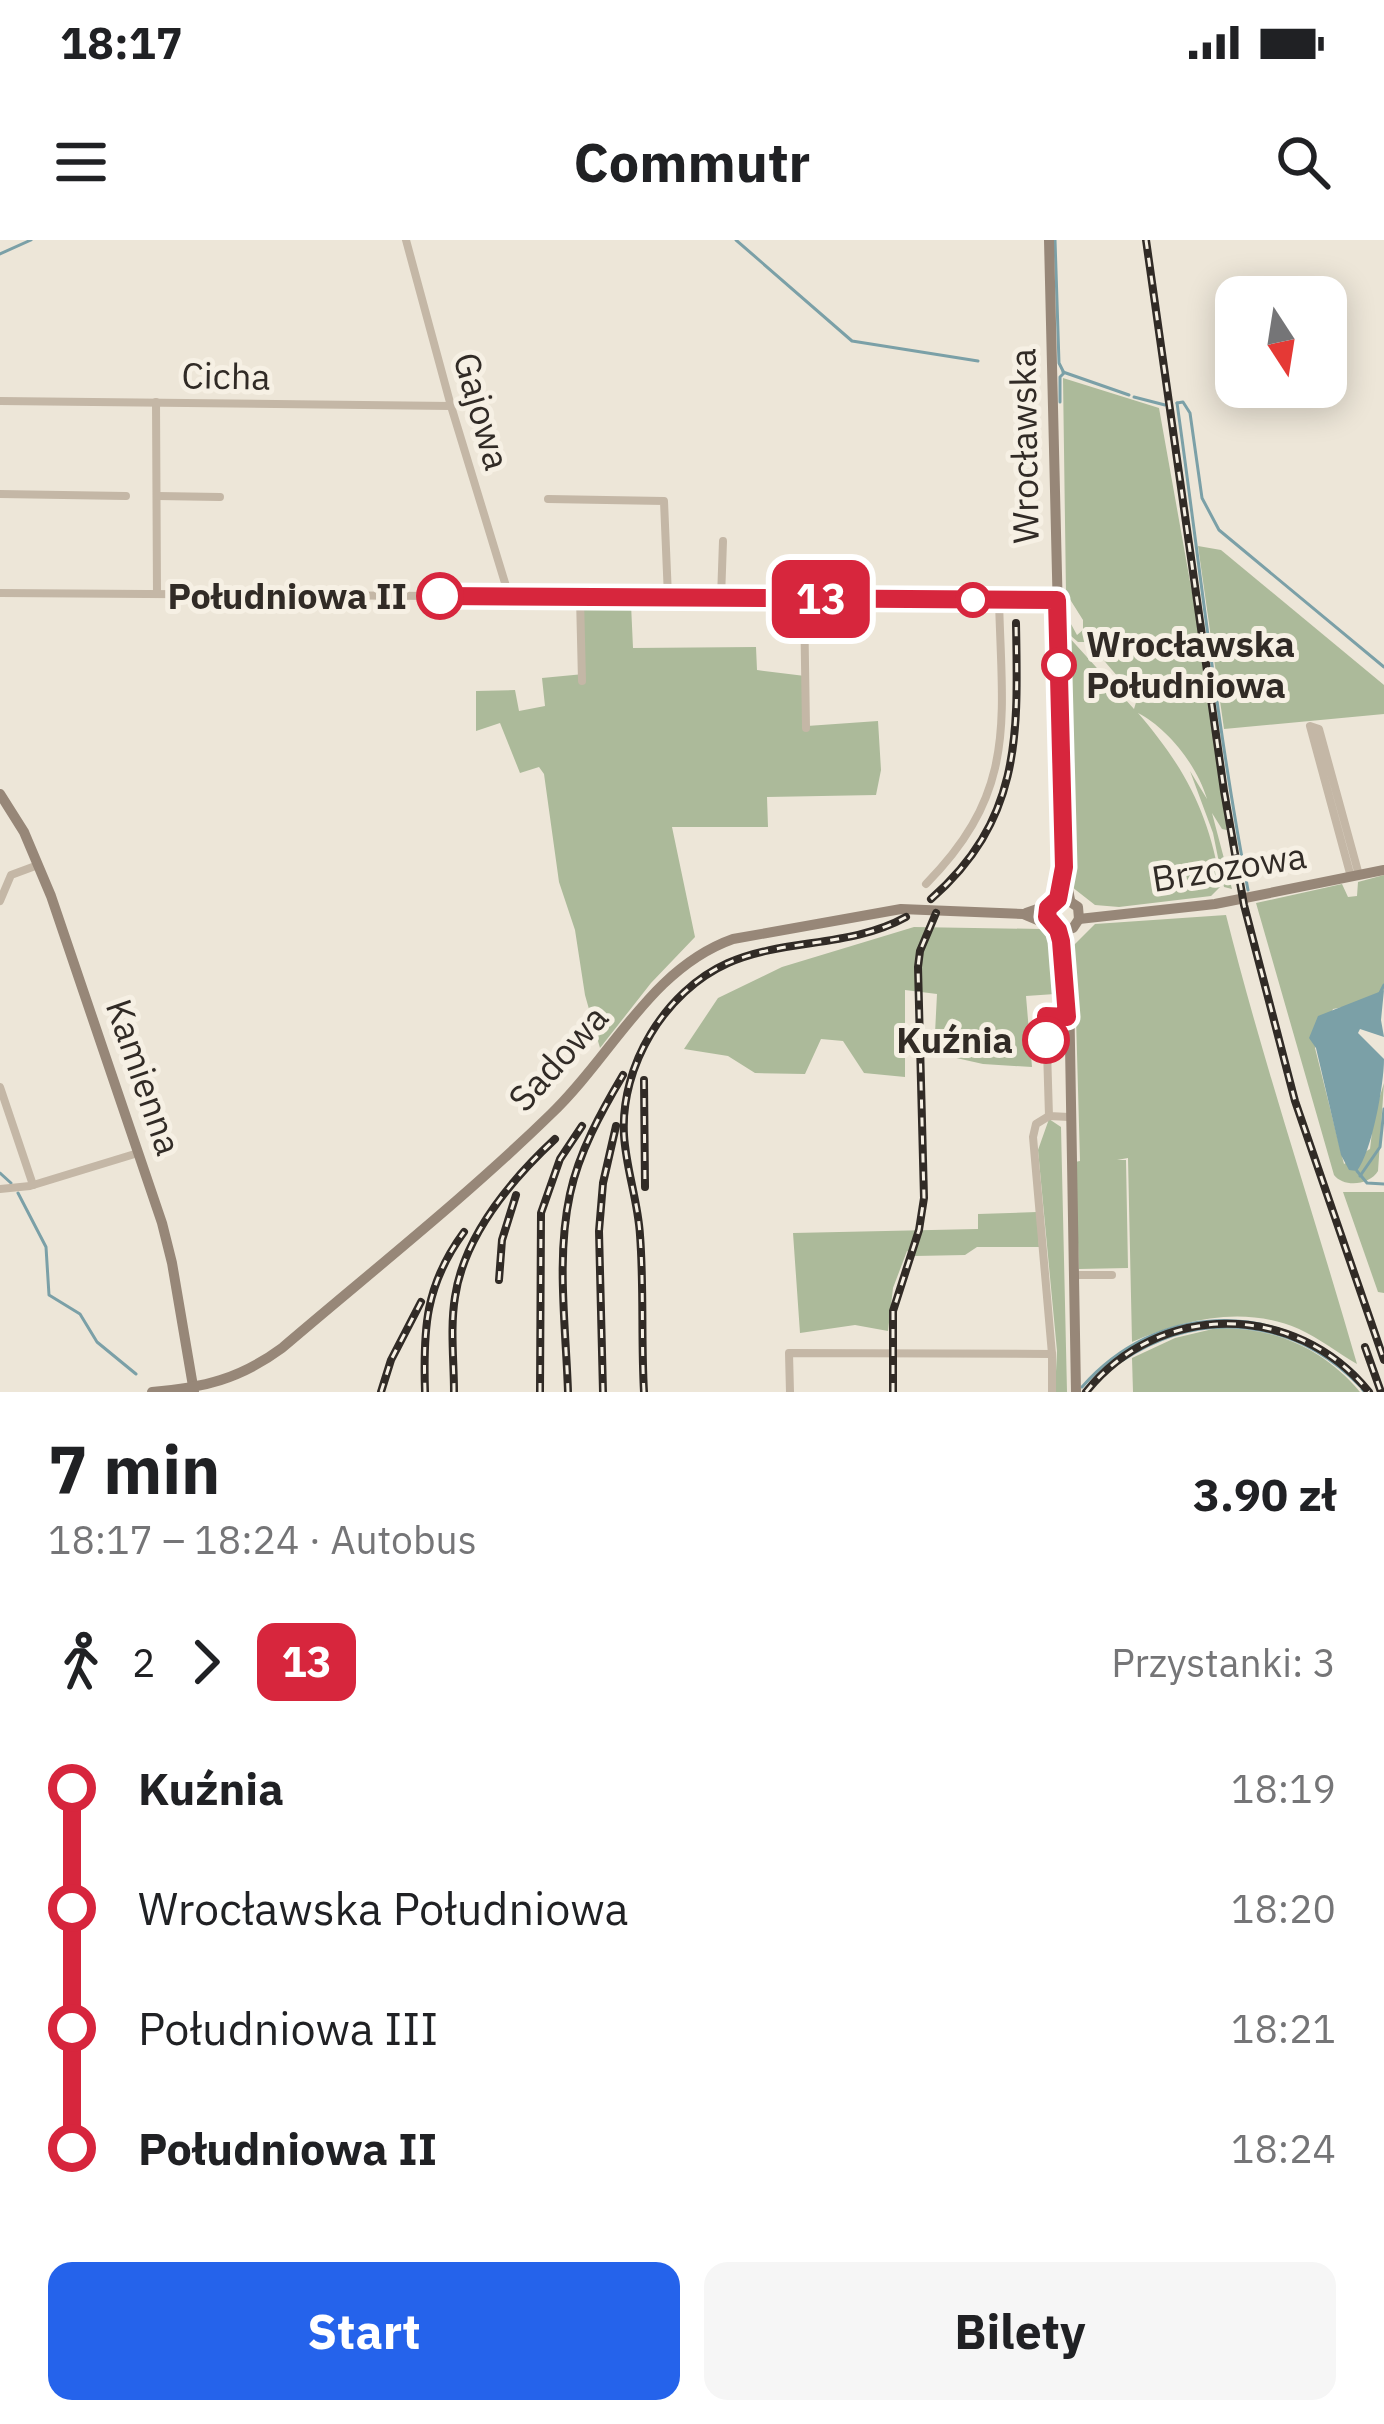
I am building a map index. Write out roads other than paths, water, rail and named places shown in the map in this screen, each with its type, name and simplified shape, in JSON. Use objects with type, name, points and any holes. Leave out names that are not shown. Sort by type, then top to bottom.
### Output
[{"type":"street","name":"Gajowa","points":[[406,240],[509,596]]},
{"type":"street","name":"Wrocławska","points":[[1049,240],[1067,907],[1058,927]]},
{"type":"street","name":"Cicha","points":[[0,401],[451,406]]},
{"type":"street","points":[[156,402],[157,594]]},
{"type":"street","points":[[0,494],[126,496]]},
{"type":"street","points":[[158,496],[220,497]]},
{"type":"street","points":[[548,499],[664,501],[668,598]]},
{"type":"street","points":[[722,598],[723,541]]},
{"type":"street","points":[[0,593],[1025,601],[1056,596]]},
{"type":"street","points":[[580,597],[582,681]]},
{"type":"street","points":[[804,599],[806,728]]},
{"type":"street","points":[[926,884],[951,858],[989,797],[998,770],[1003,600]]},
{"type":"street","name":"Brzozowa","points":[[1310,726],[1318,729],[1355,876],[1310,726]]},
{"type":"street","name":"Kamienna","points":[[0,794],[38,865],[138,1153],[172,1263],[193,1390]]},
{"type":"street","points":[[0,901],[11,875],[38,865]]},
{"type":"street","name":"Brzozowa","points":[[1067,907],[1115,913],[1199,906],[1384,870]]},
{"type":"street","points":[[1067,907],[1058,927],[1066,973],[1076,1388]]},
{"type":"street","name":"Sadowa","points":[[152,1392],[193,1390],[223,1382],[262,1362],[554,1112],[649,999],[696,955],[733,939],[890,910],[1023,914],[1067,907]]},
{"type":"street","name":"Sadowa","points":[[1023,914],[1058,927]]},
{"type":"street","points":[[1048,1116],[1046,1016],[1067,1017]]},
{"type":"street","points":[[0,1087],[33,1185]]},
{"type":"street","points":[[1052,1392],[1033,1137],[1036,1124],[1048,1116],[1069,1118]]},
{"type":"street","points":[[0,1189],[33,1185],[138,1153]]},
{"type":"street","points":[[1073,1275],[1112,1275]]},
{"type":"street","points":[[790,1392],[789,1353],[1052,1354]]},
{"type":"water","points":[[1384,990],[1384,1037],[1360,1029],[1358,1033],[1384,1059],[1368,1149],[1357,1171],[1349,1170],[1341,1155],[1316,1048],[1309,1038],[1318,1016]]},
{"type":"waterway","points":[[0,254],[31,240]]},
{"type":"waterway","points":[[736,240],[852,341],[978,361]]},
{"type":"waterway","points":[[1055,240],[1059,363],[1064,373],[1060,402]]},
{"type":"waterway","points":[[1063,372],[1129,395]]},
{"type":"waterway","points":[[1134,397],[1165,405]]},
{"type":"waterway","points":[[1177,403],[1183,402],[1190,413],[1202,498],[1219,530],[1384,667]]},
{"type":"waterway","points":[[1177,403],[1248,890]]},
{"type":"waterway","points":[[1380,993],[1384,985]]},
{"type":"waterway","points":[[1360,1176],[1380,1147],[1384,1109]]},
{"type":"waterway","points":[[1357,1171],[1367,1183],[1384,1184]]},
{"type":"waterway","points":[[0,1173],[11,1183]]},
{"type":"waterway","points":[[18,1193],[46,1247],[49,1295],[80,1314],[97,1342],[136,1374]]},
{"type":"waterway","points":[[1082,1387],[1112,1359],[1144,1339],[1179,1326],[1216,1321],[1288,1332],[1323,1349],[1355,1373]]},
{"type":"waterway","points":[[1123,1360],[1184,1333],[1246,1328],[1306,1346],[1360,1386]]},
{"type":"waterway","points":[[1362,1389],[1365,1392]]},
{"type":"railway","points":[[1146,240],[1244,905],[1295,1101],[1384,1360]]},
{"type":"railway","points":[[931,899],[961,869],[998,806],[1014,738],[1016,623]]},
{"type":"railway","points":[[893,1392],[893,1311],[919,1230],[924,1198],[918,967],[936,913]]},
{"type":"railway","points":[[644,1392],[640,1235],[624,1135],[630,1083],[651,1034],[685,992],[728,963],[863,934],[906,917]]},
{"type":"railway","points":[[568,1392],[563,1268],[570,1194],[585,1148],[623,1075]]},
{"type":"railway","points":[[644,1080],[645,1187]]},
{"type":"railway","points":[[540,1392],[541,1213],[560,1159],[582,1126]]},
{"type":"railway","points":[[603,1392],[599,1231],[603,1183],[616,1126]]},
{"type":"railway","points":[[454,1392],[454,1309],[468,1252],[506,1191],[555,1139]]},
{"type":"railway","points":[[499,1280],[502,1240],[516,1195]]},
{"type":"railway","points":[[425,1392],[429,1308],[441,1270],[464,1232]]},
{"type":"railway","points":[[381,1392],[391,1360],[421,1302]]},
{"type":"railway","points":[[1086,1392],[1116,1362],[1150,1341],[1188,1328],[1227,1324],[1266,1328],[1304,1341],[1339,1362],[1369,1392]]},
{"type":"railway","points":[[1365,1347],[1381,1392]]},
{"type":"place","name":"Południowa II","points":[[440,596]]},
{"type":"place","name":"Wrocławska Południowa","points":[[1059,665]]},
{"type":"place","name":"Kuźnia","points":[[1046,1040]]}]
